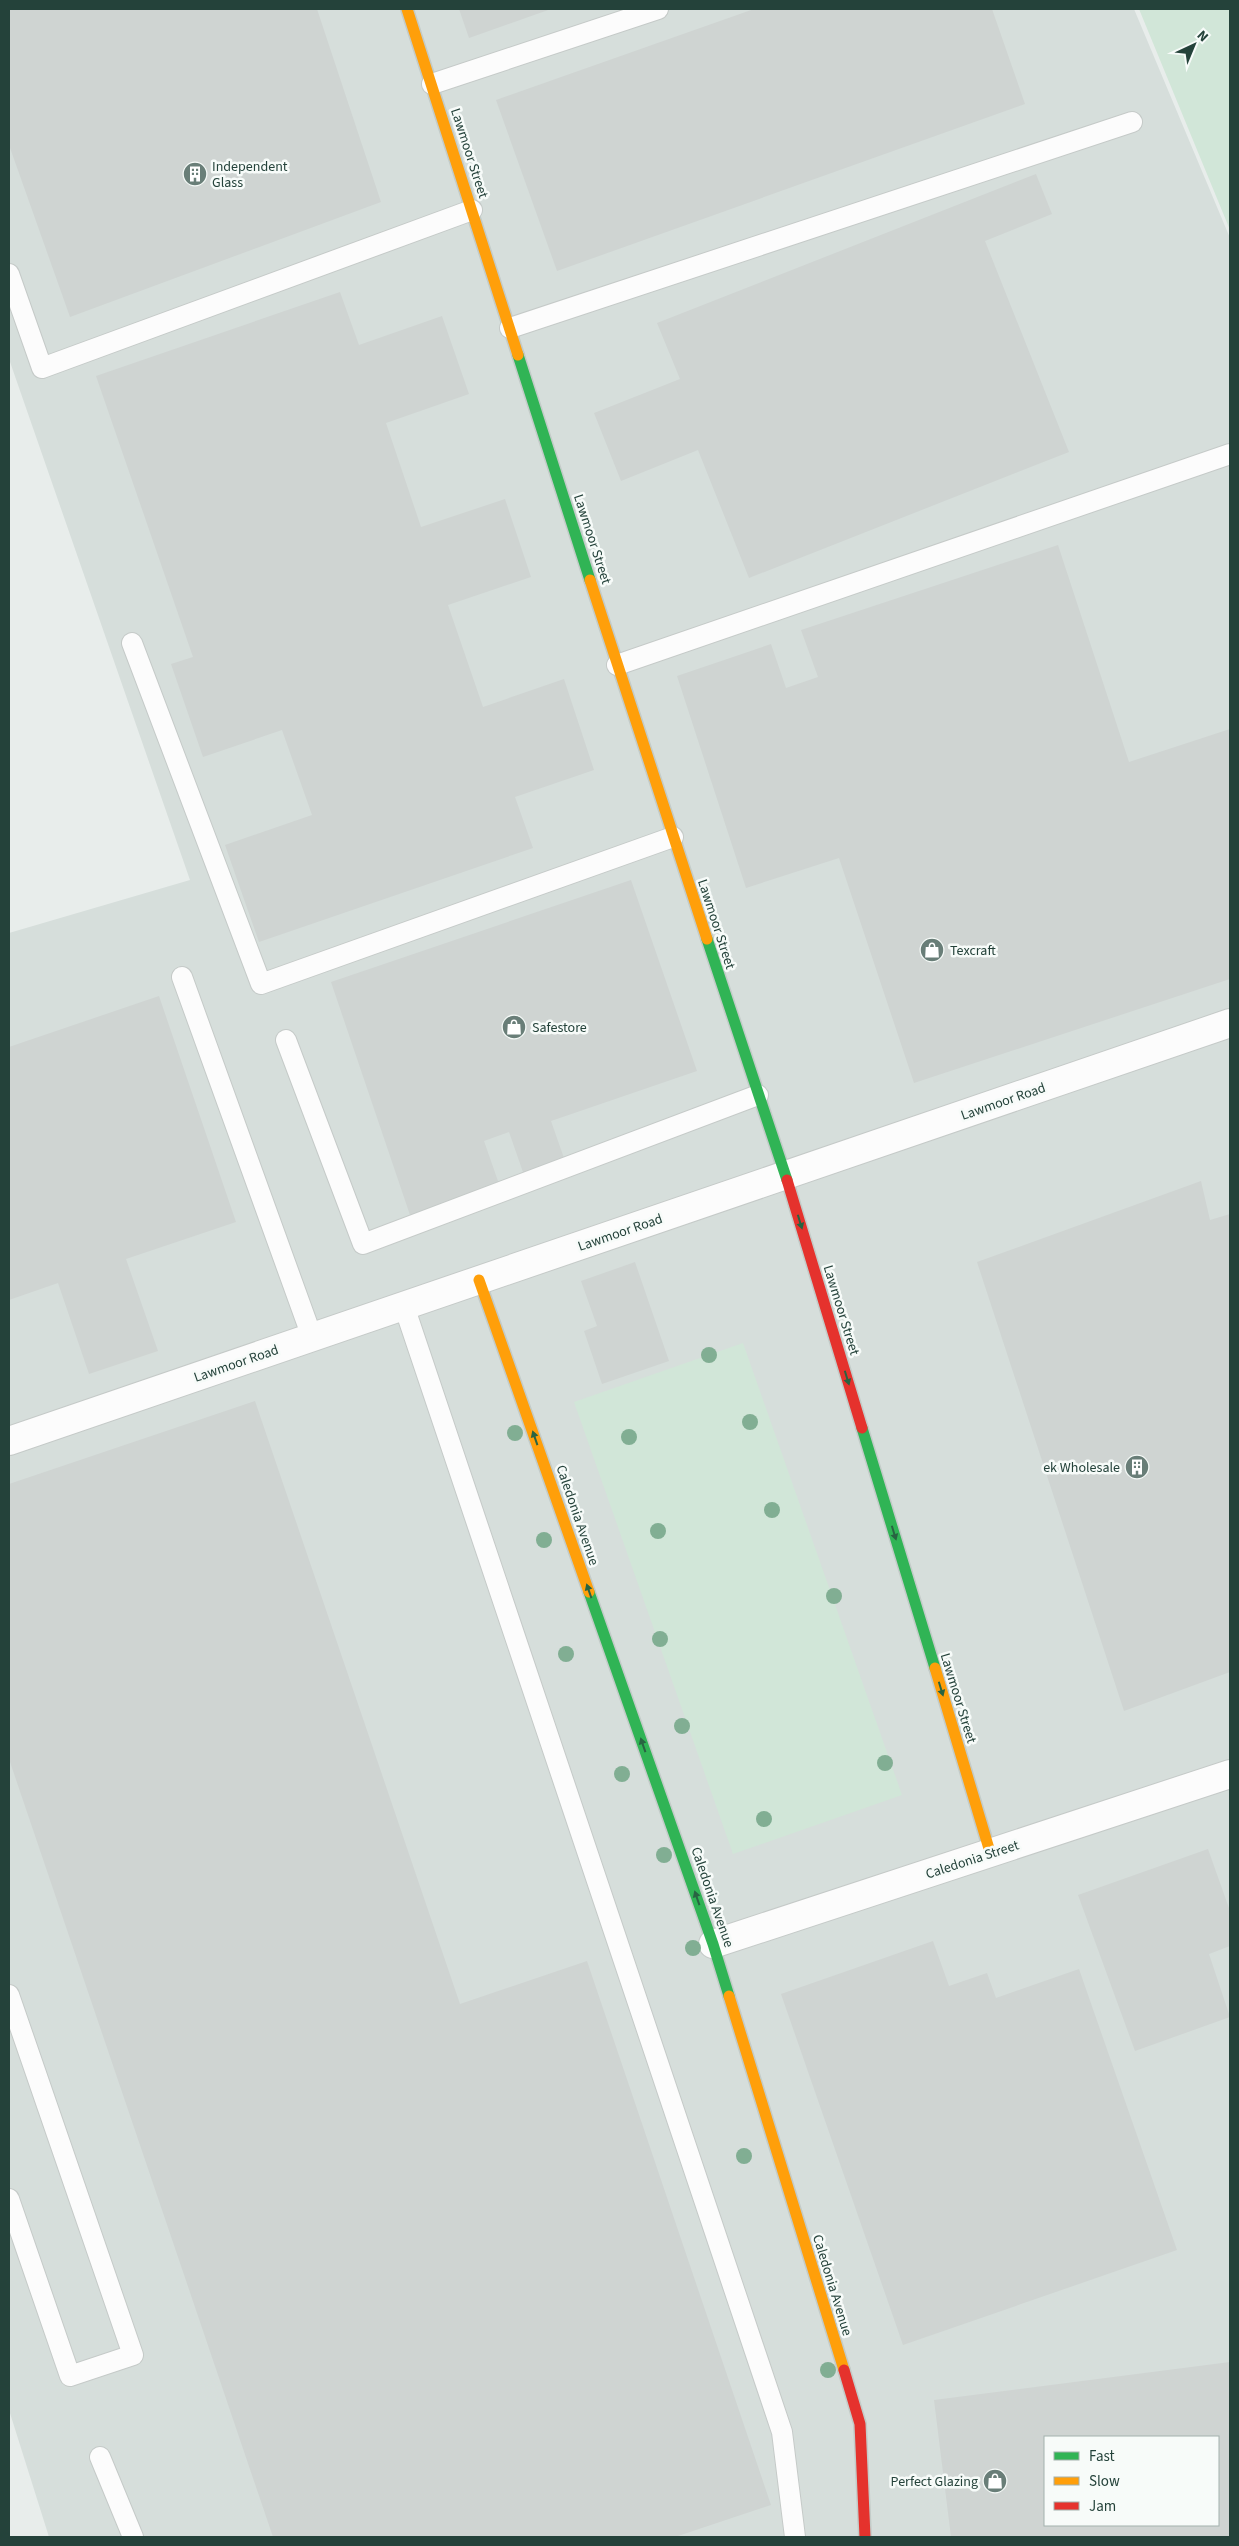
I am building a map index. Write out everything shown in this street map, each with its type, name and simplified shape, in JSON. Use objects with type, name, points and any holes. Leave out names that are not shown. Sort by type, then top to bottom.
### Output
[{"type":"street","name":"Lawmoor Street","points":[[408,9],[617,665],[786,1175],[990,1852]]},
{"type":"street","name":"Lawmoor Road","points":[[9,1441],[1230,1023]]},
{"type":"street","name":"Caledonia Avenue","points":[[479,1280],[713,1944],[860,2424],[865,2537]]},
{"type":"street","name":"Caledonia Street","points":[[713,1944],[1230,1774]]},
{"type":"lane","points":[[432,84],[658,9]]},
{"type":"lane","points":[[510,328],[1132,122]]},
{"type":"lane","points":[[9,274],[42,368],[472,210]]},
{"type":"lane","points":[[617,665],[1230,454]]},
{"type":"lane","points":[[132,643],[261,984],[673,837]]},
{"type":"lane","points":[[182,977],[312,1337]]},
{"type":"lane","points":[[286,1040],[363,1244],[758,1095]]},
{"type":"lane","points":[[404,1306],[782,2432],[795,2537]]},
{"type":"lane","points":[[9,1996],[134,2355],[70,2376],[9,2199]]},
{"type":"lane","points":[[100,2457],[133,2537]]},
{"type":"shaded area","points":[[9,9],[1134,9],[1230,238],[1230,2537],[49,2537],[9,2410],[9,933],[190,880],[9,359]]},
{"type":"green space","points":[[1139,9],[1230,9],[1230,230]]},
{"type":"green space","points":[[743,1343],[902,1795],[733,1854],[574,1402]]},
{"type":"building","name":"Independent Glass","points":[[9,9],[317,9],[381,202],[70,317],[9,145]]},
{"type":"building","points":[[459,9],[551,9],[469,38]]},
{"type":"building","points":[[754,9],[992,9],[1025,104],[557,271],[496,100]]},
{"type":"building","points":[[1036,174],[1052,214],[985,241],[1069,452],[749,578],[698,450],[621,481],[594,413],[680,379],[657,323]]},
{"type":"building","points":[[340,292],[359,345],[442,316],[469,394],[386,423],[421,527],[505,499],[531,577],[448,605],[483,707],[564,679],[594,770],[515,797],[533,848],[259,942],[225,845],[312,815],[282,730],[203,757],[171,664],[193,657],[96,376]]},
{"type":"building","points":[[1058,545],[1129,762],[1230,729],[1230,979],[914,1083],[839,858],[746,888],[677,676],[771,644],[786,688],[818,677],[801,630]]},
{"type":"building","name":"Safestore","points":[[631,880],[697,1071],[551,1121],[565,1161],[524,1175],[509,1132],[484,1141],[499,1184],[410,1215],[331,982]]},
{"type":"building","points":[[159,996],[236,1222],[126,1259],[158,1351],[89,1374],[58,1283],[9,1300],[9,1047]]},
{"type":"building","name":"ek Wholesale","points":[[1201,1181],[1210,1220],[1230,1214],[1230,1672],[1124,1711],[977,1262]]},
{"type":"building","points":[[635,1262],[669,1361],[602,1384],[584,1331],[597,1326],[581,1281]]},
{"type":"building","points":[[255,1401],[460,2004],[587,1961],[771,2505],[675,2537],[273,2537],[9,1759],[9,1484]]},
{"type":"building","points":[[1208,1849],[1230,1911],[1230,1946],[1209,1954],[1230,2017],[1135,2051],[1078,1895]]},
{"type":"building","points":[[933,1941],[949,1986],[987,1973],[996,1998],[1079,1969],[1177,2250],[903,2345],[781,1994]]},
{"type":"building","name":"Perfect Glazing","points":[[1230,2362],[1230,2537],[951,2537],[934,2400]]},
{"type":"traffic: fast","points":[[518,355],[590,580]]},
{"type":"traffic: fast","points":[[707,939],[787,1180]]},
{"type":"traffic: fast","points":[[862,1428],[935,1668]]},
{"type":"traffic: fast","points":[[589,1592],[713,1944],[729,1996]]},
{"type":"traffic: slow","points":[[407,9],[518,355]]},
{"type":"traffic: slow","points":[[590,580],[707,939]]},
{"type":"traffic: slow","points":[[479,1280],[589,1592]]},
{"type":"traffic: slow","points":[[935,1668],[990,1852]]},
{"type":"traffic: slow","points":[[729,1996],[844,2370]]},
{"type":"traffic: jam","points":[[787,1180],[862,1428]]},
{"type":"traffic: jam","points":[[844,2370],[860,2424],[865,2537]]},
{"type":"place","name":"Independent Glass","points":[[195,174]]},
{"type":"place","name":"Texcraft","points":[[932,950]]},
{"type":"place","name":"Safestore","points":[[514,1027]]},
{"type":"place","name":"ek Wholesale","points":[[1137,1467]]},
{"type":"place","name":"Perfect Glazing","points":[[995,2481]]}]
